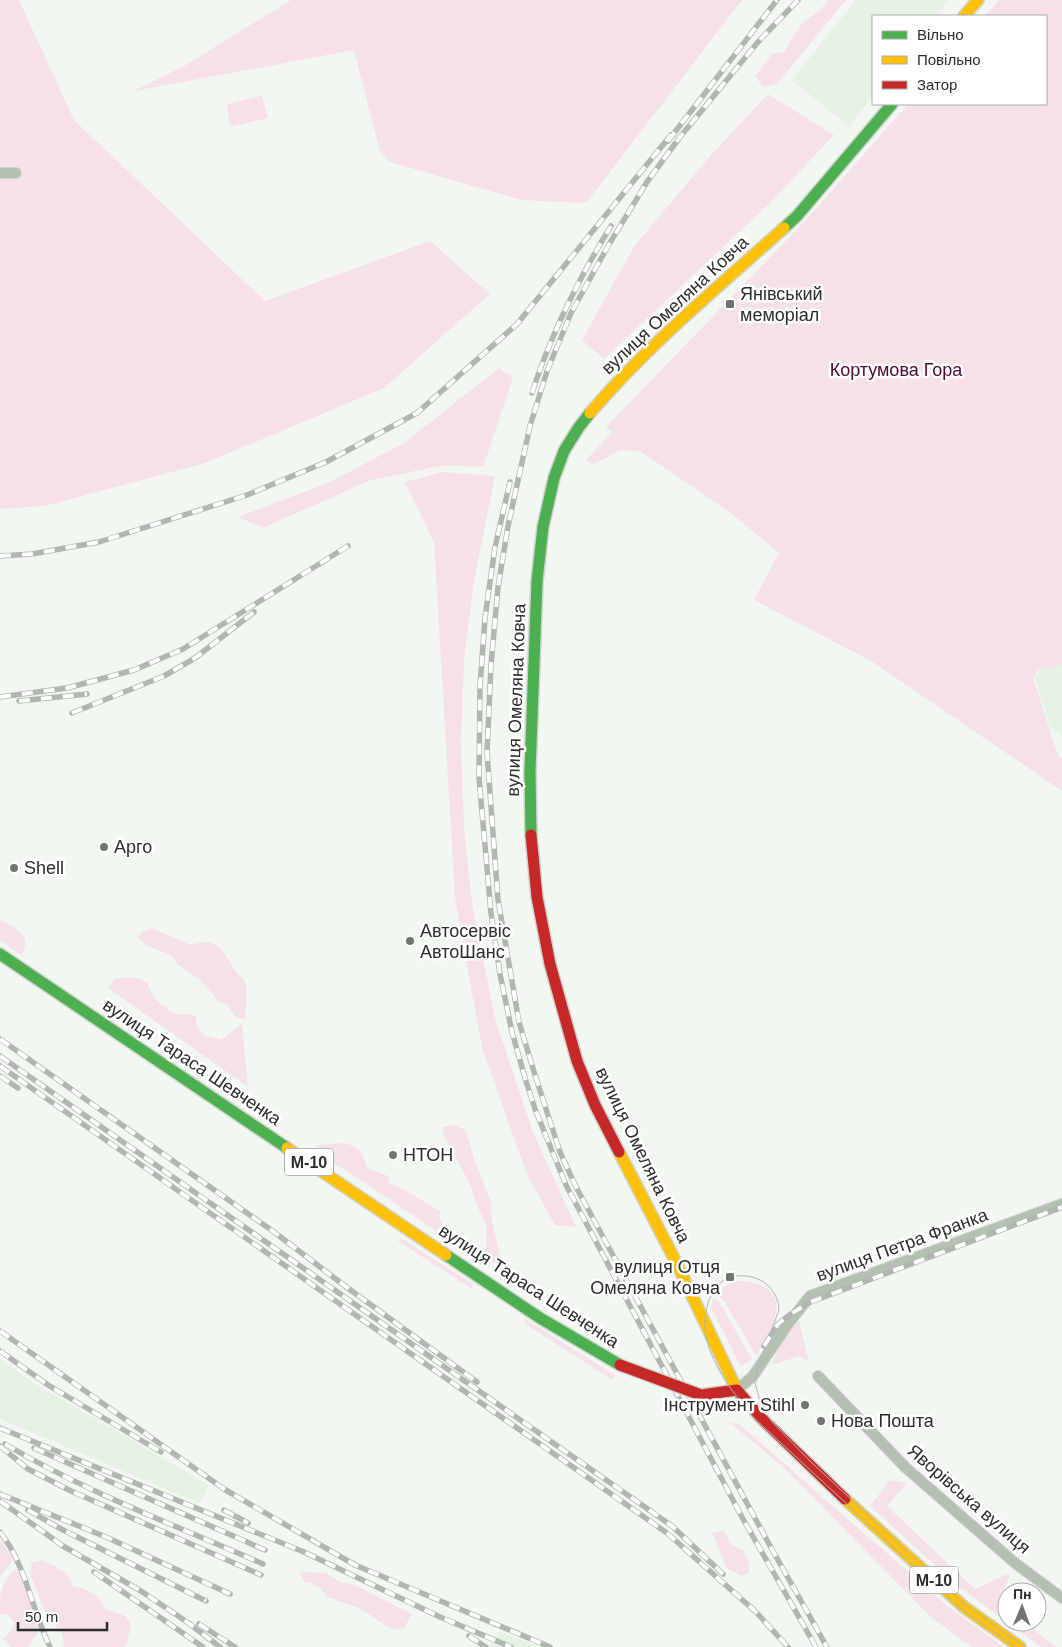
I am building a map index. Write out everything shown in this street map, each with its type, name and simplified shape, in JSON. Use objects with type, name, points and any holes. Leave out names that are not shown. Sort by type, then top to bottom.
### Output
[{"type":"main road","points":[[965,15],[978,0]]},
{"type":"main road","name":"вулиця Омеляна Ковча","points":[[737,1390],[676,1262],[595,1105],[577,1061],[550,964],[536,897],[531,834],[530,781],[537,581],[543,527],[554,478],[564,451],[592,411],[617,383],[664,337],[796,216],[891,105]]},
{"type":"main road","name":"вулиця Тараса Шевченка","points":[[0,954],[540,1318],[620,1365],[701,1395],[737,1390]]},
{"type":"main road","name":"М-10","points":[[737,1390],[760,1417],[861,1514],[964,1607],[1020,1647]]},
{"type":"street","points":[[0,173],[16,173]]},
{"type":"street","name":"вулиця Петра Франка","points":[[737,1390],[754,1376],[788,1324],[810,1296],[1062,1204]]},
{"type":"street","name":"Яворівська вулиця","points":[[818,1376],[906,1467],[1015,1563],[1062,1598]]},
{"type":"shaded area","points":[[856,0],[949,0],[937,15],[872,15],[872,96],[849,127],[792,80]]},
{"type":"shaded area","points":[[1062,646],[1062,736],[1050,727],[1035,677]]},
{"type":"shaded area","points":[[0,1359],[32,1382],[209,1485],[199,1503],[0,1419]]},
{"type":"shaded area","points":[[499,1631],[538,1647],[489,1647]]},
{"type":"green space","points":[[0,0],[19,0],[74,120],[265,301],[430,241],[490,294],[384,388],[205,463],[45,506],[0,509]]},
{"type":"green space","points":[[291,0],[742,0],[586,203],[521,200],[390,162],[380,152],[354,50],[134,91],[184,66]]},
{"type":"green space","points":[[828,0],[846,0],[777,84],[763,87],[755,76],[772,54],[784,52],[801,25],[822,8]]},
{"type":"green space","name":"Кортумова Гора","points":[[999,0],[1062,0],[1062,665],[1040,669],[1033,677],[1058,756],[1062,758],[1062,791],[871,661],[754,600],[779,553],[732,514],[640,451],[620,450],[595,464],[585,461],[612,432],[606,427],[804,222],[907,105],[1047,105],[1047,15],[986,15]]},
{"type":"green space","points":[[768,94],[834,135],[771,202],[604,359],[582,340],[635,245],[712,154]]},
{"type":"green space","points":[[262,96],[268,118],[230,127],[227,104]]},
{"type":"green space","points":[[499,368],[513,378],[483,467],[445,465],[371,480],[263,528],[238,517],[328,483],[404,443]]},
{"type":"green space","points":[[443,472],[495,476],[474,581],[464,660],[461,743],[464,826],[472,903],[496,1022],[533,1132],[576,1227],[555,1225],[528,1177],[482,1048],[455,898],[434,542],[405,482]]},
{"type":"green space","points":[[0,920],[17,929],[24,937],[24,948],[21,955],[0,940]]},
{"type":"green space","points":[[151,928],[191,945],[207,942],[223,951],[246,986],[245,1018],[236,1017],[227,1005],[217,1000],[199,979],[177,964],[171,955],[150,947],[138,938],[142,932]]},
{"type":"green space","points":[[116,978],[137,978],[147,982],[154,997],[167,1009],[177,1014],[196,1016],[197,1028],[205,1036],[221,1040],[242,1024],[248,1087],[108,988]]},
{"type":"green space","points":[[453,1125],[466,1130],[474,1159],[491,1202],[491,1216],[501,1261],[493,1262],[486,1252],[487,1227],[470,1184],[444,1136],[442,1127]]},
{"type":"green space","points":[[340,1143],[356,1147],[361,1153],[367,1168],[388,1176],[389,1183],[403,1189],[441,1212],[439,1219],[444,1225],[480,1249],[475,1257],[344,1169],[315,1154],[312,1150],[318,1145]]},
{"type":"green space","points":[[401,1238],[473,1284],[472,1289],[398,1241]]},
{"type":"green space","points":[[739,1281],[757,1284],[769,1290],[775,1298],[776,1308],[770,1332],[756,1356],[726,1304],[717,1293],[730,1282]]},
{"type":"green space","points":[[714,1297],[722,1307],[752,1359],[741,1367],[711,1307]]},
{"type":"green space","points":[[524,1318],[616,1376],[611,1379],[525,1324]]},
{"type":"green space","points":[[799,1321],[809,1362],[799,1356],[776,1364],[772,1363],[783,1337]]},
{"type":"green space","points":[[729,1422],[739,1424],[944,1603],[1004,1647],[972,1647],[932,1618],[782,1466]]},
{"type":"green space","points":[[890,1480],[907,1483],[887,1506],[975,1589],[1005,1575],[1010,1575],[1007,1582],[997,1582],[997,1615],[959,1587],[870,1506]]},
{"type":"green space","points":[[723,1531],[733,1546],[743,1550],[749,1563],[749,1573],[741,1576],[727,1568],[712,1533]]},
{"type":"green space","points":[[0,1539],[13,1560],[0,1577]]},
{"type":"green space","points":[[42,1560],[64,1572],[73,1586],[92,1593],[105,1609],[125,1616],[131,1624],[127,1643],[124,1647],[64,1647],[62,1634],[44,1610],[30,1573],[32,1562]]},
{"type":"green space","points":[[16,1569],[24,1576],[39,1631],[29,1647],[11,1647],[3,1639],[15,1623],[8,1615],[0,1614],[1,1594],[7,1579]]},
{"type":"green space","points":[[300,1572],[325,1573],[342,1583],[353,1584],[412,1614],[404,1628],[393,1630],[359,1608],[327,1597],[321,1589],[312,1583],[303,1581]]},
{"type":"green space","points":[[1020,1632],[1037,1632],[1057,1647],[1041,1647]]},
{"type":"tram line","points":[[1015,1647],[956,1605],[746,1409],[719,1370],[706,1337],[705,1320],[708,1302],[716,1287],[722,1281],[733,1276],[752,1277],[769,1286],[776,1297],[779,1310],[758,1366],[755,1383],[762,1408],[773,1423],[812,1463],[963,1603],[1025,1647]]},
{"type":"railway","points":[[668,141],[777,0]]},
{"type":"railway","points":[[798,0],[758,42],[680,137],[647,182],[608,246],[571,313],[547,371],[530,426],[508,526],[498,587],[491,665],[487,752],[498,900],[519,1022],[560,1152],[575,1185],[769,1544],[827,1647]]},
{"type":"railway","points":[[0,556],[32,554],[99,542],[247,495],[326,462],[417,413],[517,324],[671,135]]},
{"type":"railway","points":[[532,393],[548,349],[567,307],[611,226]]},
{"type":"railway","points":[[510,482],[495,547],[485,618],[480,686],[479,778],[491,913],[500,974],[512,1032],[535,1109],[566,1185],[743,1519],[816,1647]]},
{"type":"railway","points":[[0,697],[67,688],[134,670],[183,649],[348,546]]},
{"type":"railway","points":[[72,713],[164,676],[195,658],[254,612]]},
{"type":"railway","points":[[19,701],[87,694]]},
{"type":"railway","points":[[0,1039],[274,1232],[477,1382]]},
{"type":"railway","points":[[0,1056],[672,1526],[723,1574]]},
{"type":"railway","points":[[0,1066],[667,1533],[756,1612],[788,1647]]},
{"type":"railway","points":[[0,1076],[18,1088]]},
{"type":"railway","points":[[764,1346],[778,1324],[808,1303],[1062,1207]]},
{"type":"railway","points":[[0,1331],[224,1489],[355,1565],[550,1647]]},
{"type":"railway","points":[[0,1351],[48,1385],[161,1452]]},
{"type":"railway","points":[[0,1428],[304,1552],[440,1617],[511,1647]]},
{"type":"railway","points":[[5,1444],[67,1478],[263,1564]]},
{"type":"railway","points":[[0,1446],[28,1469],[71,1491],[261,1575]]},
{"type":"railway","points":[[34,1448],[265,1550]]},
{"type":"railway","points":[[0,1494],[106,1537],[230,1594]]},
{"type":"railway","points":[[0,1501],[63,1546],[141,1591],[220,1647]]},
{"type":"railway","points":[[28,1510],[63,1530],[206,1601]]},
{"type":"railway","points":[[224,1510],[248,1523]]},
{"type":"railway","points":[[0,1532],[16,1559],[50,1647]]},
{"type":"railway","points":[[94,1572],[203,1647]]},
{"type":"railway","points":[[199,1624],[235,1647]]},
{"type":"railway","points":[[469,1636],[486,1647]]},
{"type":"traffic: fast","points":[[784,228],[797,216],[891,105]]},
{"type":"traffic: fast","points":[[531,835],[530,772],[537,581],[543,527],[554,478],[564,451],[590,413]]},
{"type":"traffic: fast","points":[[0,954],[287,1148]]},
{"type":"traffic: fast","points":[[446,1255],[540,1318],[620,1365]]},
{"type":"traffic: slow","points":[[965,15],[978,0]]},
{"type":"traffic: slow","points":[[590,413],[659,340],[784,228]]},
{"type":"traffic: slow","points":[[287,1148],[446,1255]]},
{"type":"traffic: slow","points":[[619,1152],[676,1262],[737,1390]]},
{"type":"traffic: slow","points":[[845,1499],[964,1607],[1020,1647]]},
{"type":"traffic: jam","points":[[531,835],[537,897],[550,964],[577,1061],[595,1105],[619,1152]]},
{"type":"traffic: jam","points":[[620,1365],[701,1395]]},
{"type":"traffic: jam","points":[[701,1395],[737,1390],[760,1417],[845,1499]]},
{"type":"place","name":"Янівський меморіал","points":[[730,304]]},
{"type":"place","name":"Арго","points":[[104,847]]},
{"type":"place","name":"Shell","points":[[14,868]]},
{"type":"place","name":"Автосервіс АвтоШанс","points":[[410,941]]},
{"type":"place","name":"НТОН","points":[[393,1155]]},
{"type":"place","name":"вулиця Отця Омеляна Ковча","points":[[730,1277]]},
{"type":"place","name":"Інструмент Stihl","points":[[805,1405]]},
{"type":"place","name":"Нова Пошта","points":[[821,1421]]}]
